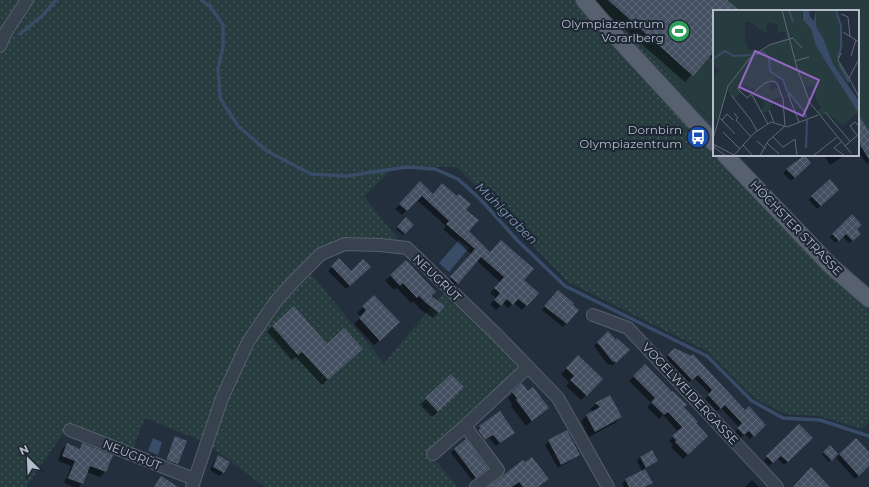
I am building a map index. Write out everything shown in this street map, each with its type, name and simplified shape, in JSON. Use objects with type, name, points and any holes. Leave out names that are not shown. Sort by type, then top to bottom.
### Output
[{"type":"main road","points":[[584,0],[713,142]]},
{"type":"main road","name":"HÖCHSTER STRASSE","points":[[727,156],[831,266],[869,299]]},
{"type":"street","points":[[0,46],[6,32],[26,0]]},
{"type":"street","name":"NEUGRÜT","points":[[70,430],[193,483],[222,398],[248,342],[276,301],[294,280],[321,254],[345,244],[380,245],[407,248],[496,334],[558,398],[608,487]]},
{"type":"street","name":"VOGELWEIDERGASSE","points":[[593,316],[628,328],[777,487]]},
{"type":"street","points":[[433,454],[528,367]]},
{"type":"street","points":[[465,426],[498,470],[476,487]]},
{"type":"green space","points":[[0,0],[597,0],[713,123],[713,156],[737,156],[729,172],[825,273],[869,307],[869,422],[862,429],[819,416],[785,414],[754,398],[708,352],[568,282],[457,167],[396,166],[364,196],[404,247],[345,243],[305,266],[384,363],[446,290],[525,368],[431,455],[458,487],[265,487],[205,442],[145,418],[131,453],[67,428],[26,487],[0,487]]},
{"type":"green space","points":[[597,0],[869,0],[869,162],[859,147],[859,10],[713,10],[713,122]]},
{"type":"water","points":[[459,240],[469,248],[449,272],[439,263]]},
{"type":"water","points":[[153,438],[162,442],[158,455],[148,451]]},
{"type":"building","name":"Olympiazentrum Vorarlberg","points":[[608,0],[727,0],[739,10],[713,10],[713,53],[693,76]]},
{"type":"building","points":[[859,116],[869,131],[869,159],[859,144]]},
{"type":"building","points":[[803,156],[805,156],[811,163],[795,178],[786,169]]},
{"type":"building","points":[[830,179],[839,190],[821,206],[811,196]]},
{"type":"building","points":[[420,181],[433,194],[442,183],[457,196],[459,194],[471,204],[466,210],[479,220],[469,231],[490,252],[501,240],[534,269],[524,280],[539,293],[527,306],[518,299],[513,305],[507,299],[501,306],[494,300],[500,293],[494,288],[504,277],[481,257],[458,284],[450,277],[475,249],[446,224],[449,221],[422,196],[407,211],[399,204]]},
{"type":"building","points":[[852,214],[862,225],[857,229],[861,234],[853,241],[846,234],[839,241],[832,234]]},
{"type":"building","points":[[406,217],[414,225],[405,234],[397,227]]},
{"type":"building","points":[[339,258],[351,271],[363,259],[371,267],[350,286],[331,266]]},
{"type":"building","points":[[406,260],[436,292],[431,296],[445,306],[439,313],[419,296],[417,298],[403,283],[400,286],[390,275]]},
{"type":"building","points":[[558,290],[574,303],[573,305],[579,310],[567,324],[544,306]]},
{"type":"building","points":[[374,295],[400,322],[380,341],[359,318],[366,310],[362,306]]},
{"type":"building","points":[[294,306],[327,344],[344,328],[363,349],[328,380],[302,352],[298,355],[272,326]]},
{"type":"building","points":[[608,331],[616,340],[617,338],[630,350],[616,363],[614,361],[613,362],[597,342]]},
{"type":"building","points":[[674,348],[692,356],[693,354],[745,410],[749,406],[766,425],[754,437],[749,431],[744,435],[737,428],[742,423],[725,405],[721,409],[708,395],[712,390],[698,375],[692,380],[668,355]]},
{"type":"building","points":[[578,355],[603,379],[587,396],[570,380],[574,376],[566,368]]},
{"type":"building","points":[[645,364],[687,405],[684,407],[698,422],[696,423],[708,436],[688,455],[675,442],[676,440],[672,436],[682,427],[668,412],[664,415],[651,402],[655,398],[633,376]]},
{"type":"building","points":[[451,374],[464,387],[438,412],[425,398]]},
{"type":"building","points":[[522,383],[528,391],[533,387],[549,408],[532,421],[516,400],[517,398],[512,392]]},
{"type":"building","points":[[610,395],[622,417],[595,432],[586,415],[600,407],[595,403]]},
{"type":"building","points":[[500,411],[515,433],[500,443],[493,435],[485,440],[478,430],[480,428],[479,426]]},
{"type":"building","points":[[799,424],[813,438],[788,462],[781,456],[773,463],[766,456]]},
{"type":"building","points":[[567,430],[580,455],[561,465],[548,440]]},
{"type":"building","points":[[175,436],[187,441],[178,464],[166,460]]},
{"type":"building","points":[[856,438],[869,452],[869,466],[859,476],[839,454]]},
{"type":"building","points":[[466,439],[488,469],[476,478],[454,449]]},
{"type":"building","points":[[67,443],[80,449],[82,443],[113,455],[106,472],[90,466],[83,484],[68,478],[75,461],[62,456]]},
{"type":"building","points":[[830,445],[838,454],[832,461],[823,452]]},
{"type":"building","points":[[652,450],[658,461],[646,468],[640,457]]},
{"type":"building","points":[[218,455],[230,462],[224,473],[213,467]]},
{"type":"building","points":[[532,457],[549,479],[538,487],[523,487],[519,482],[512,487],[488,487],[523,460],[525,462]]},
{"type":"building","points":[[811,467],[830,487],[793,487]]},
{"type":"building","points":[[645,469],[653,483],[645,487],[629,487],[625,479]]},
{"type":"building","points":[[161,476],[178,487],[154,487]]},
{"type":"waterway","name":"Mühlgraben","points":[[20,34],[43,15],[56,0]]},
{"type":"waterway","name":"Mühlgraben","points":[[201,0],[210,6],[223,25],[223,48],[218,68],[220,98],[238,126],[267,151],[311,174],[347,176],[406,167],[435,169],[458,179],[481,200],[517,240],[565,286],[707,356],[752,401],[783,418],[820,420],[869,436]]},
{"type":"place","name":"Olympiazentrum Vorarlberg","points":[[679,31]]},
{"type":"place","name":"Dornbirn Olympiazentrum","points":[[698,137]]}]
